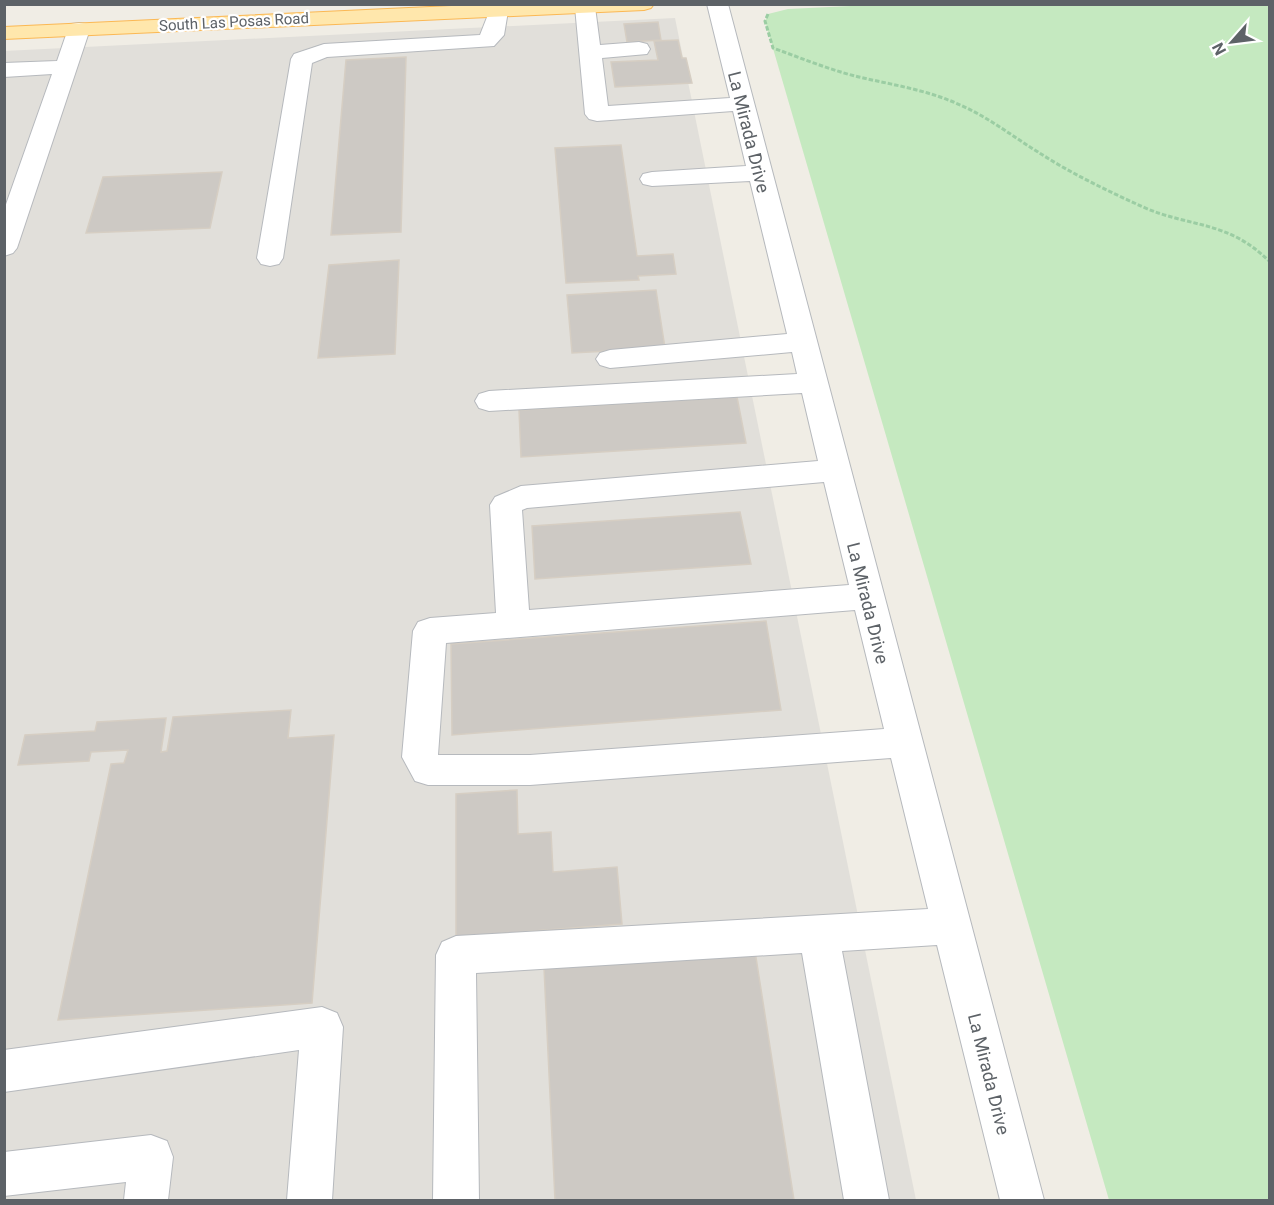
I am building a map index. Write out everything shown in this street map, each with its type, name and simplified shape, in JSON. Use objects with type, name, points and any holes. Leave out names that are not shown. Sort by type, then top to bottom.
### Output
[{"type":"main road","name":"South Las Posas Road","points":[[4,33],[644,4]]},
{"type":"street","name":"La Mirada Drive","points":[[717,4],[1022,1200]]},
{"type":"street","points":[[585,7],[597,114],[742,104]]},
{"type":"street","points":[[270,258],[302,59],[324,51],[486,41],[492,34],[498,11]]},
{"type":"street","points":[[4,249],[79,29]]},
{"type":"street","points":[[590,52],[639,49]]},
{"type":"street","points":[[4,70],[66,67]]},
{"type":"street","points":[[652,179],[760,173]]},
{"type":"street","points":[[610,359],[802,342]]},
{"type":"street","points":[[489,401],[813,383]]},
{"type":"street","points":[[513,624],[506,505],[521,497],[834,470]]},
{"type":"street","points":[[867,596],[430,631],[420,757],[428,770],[530,770],[904,742]]},
{"type":"street","points":[[456,1200],[456,955],[951,926]]},
{"type":"street","points":[[819,934],[867,1200]]},
{"type":"street","points":[[4,1071],[322,1027],[310,1200]]},
{"type":"street","points":[[4,1174],[152,1157],[146,1200]]},
{"type":"path","points":[[768,14],[765,21],[773,48],[858,77],[905,86],[957,103],[982,115],[1040,154],[1118,195],[1145,208],[1219,228],[1254,246],[1269,262]]},
{"type":"shaded area","points":[[675,18],[916,1200],[5,1200],[4,51]]},
{"type":"green space","points":[[892,4],[1269,5],[1269,1200],[1109,1200],[765,21],[768,14],[788,9]]},
{"type":"building","points":[[658,22],[661,40],[627,42],[624,24]]},
{"type":"building","points":[[678,40],[682,58],[686,58],[692,83],[615,87],[611,62],[658,60],[654,41]]},
{"type":"building","points":[[406,57],[401,232],[331,235],[346,60]]},
{"type":"building","points":[[621,145],[637,256],[673,254],[676,274],[638,276],[639,280],[566,283],[555,148]]},
{"type":"building","points":[[222,172],[210,228],[86,233],[103,177]]},
{"type":"building","points":[[399,260],[395,354],[318,358],[329,265]]},
{"type":"building","points":[[656,290],[665,348],[572,353],[567,295]]},
{"type":"building","points":[[737,397],[746,443],[521,457],[519,410]]},
{"type":"building","points":[[740,512],[751,564],[535,579],[532,526]]},
{"type":"building","points":[[766,621],[781,710],[452,735],[451,644]]},
{"type":"building","points":[[291,710],[288,738],[334,735],[312,1003],[58,1020],[111,764],[124,763],[128,750],[91,752],[89,761],[18,765],[25,735],[95,731],[97,722],[166,718],[161,752],[167,751],[173,717]]},
{"type":"building","points":[[517,790],[518,834],[551,832],[553,872],[617,867],[622,924],[456,937],[456,794]]},
{"type":"building","points":[[755,951],[794,1200],[555,1200],[544,968]]}]
